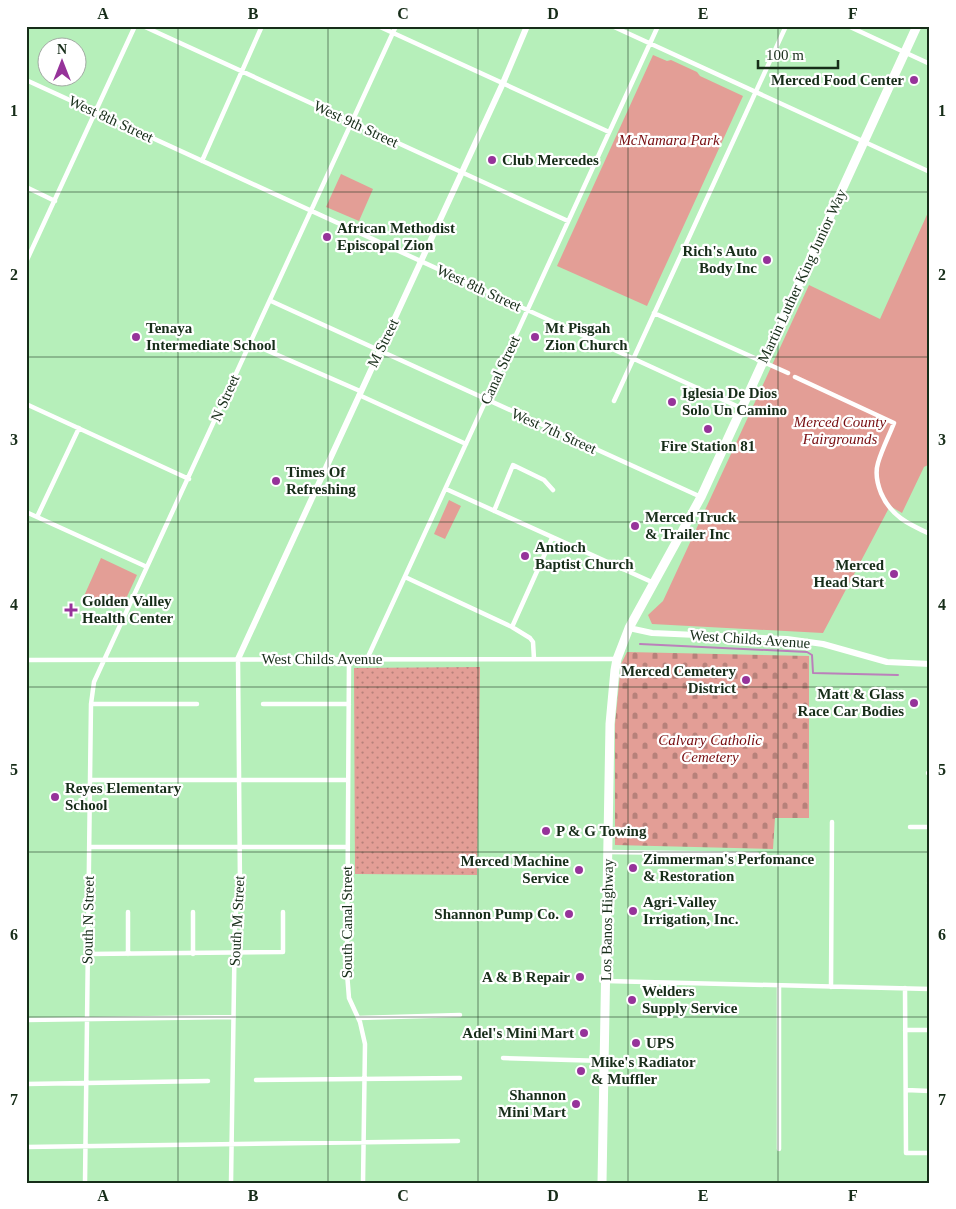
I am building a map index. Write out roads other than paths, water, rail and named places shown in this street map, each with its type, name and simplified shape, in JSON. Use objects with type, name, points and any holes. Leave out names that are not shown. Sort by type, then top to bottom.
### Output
[{"type":"highway","name":"Martin Luther King Junior Way","points":[[617,659],[629,628],[700,497],[917,26]]},
{"type":"highway","name":"Los Banos Highway","points":[[602,1183],[610,724],[613,681],[617,659]]},
{"type":"street","points":[[26,262],[135,26]]},
{"type":"street","name":"West 9th Street","points":[[143,26],[568,221]]},
{"type":"street","points":[[202,161],[262,26]]},
{"type":"street","points":[[378,26],[609,132]]},
{"type":"street","name":"N Street","points":[[104,660],[271,301],[396,26]]},
{"type":"street","name":"M Street","points":[[238,659],[462,173],[527,26]]},
{"type":"street","points":[[612,26],[930,172]]},
{"type":"street","name":"Canal Street","points":[[367,659],[658,26]]},
{"type":"street","points":[[614,400],[786,26]]},
{"type":"street","points":[[848,26],[930,64]]},
{"type":"street","name":"West 8th Street","points":[[26,80],[741,408]]},
{"type":"street","points":[[26,187],[55,201]]},
{"type":"street","name":"West 7th Street","points":[[271,301],[700,497]]},
{"type":"street","points":[[654,313],[788,373]]},
{"type":"street","points":[[250,343],[466,444]]},
{"type":"street","points":[[795,377],[894,423],[878,464],[877,482],[885,503],[892,512],[906,522],[930,534]]},
{"type":"street","points":[[26,404],[188,479]]},
{"type":"street","points":[[37,517],[79,428]]},
{"type":"street","points":[[494,511],[513,465],[544,480],[553,490]]},
{"type":"street","points":[[446,489],[654,583]]},
{"type":"street","points":[[26,512],[147,567]]},
{"type":"street","points":[[512,627],[552,538]]},
{"type":"street","points":[[405,577],[512,627],[530,638],[534,642],[534,659]]},
{"type":"street","name":"West Childs Avenue","points":[[629,628],[652,633],[794,640],[822,644],[887,662],[930,664]]},
{"type":"street","name":"South M Street","points":[[231,1183],[235,919],[240,886],[238,659]]},
{"type":"street","name":"South Canal Street","points":[[349,659],[347,986],[351,1003],[364,1032],[365,1044],[363,1183]]},
{"type":"street","name":"West Childs Avenue","points":[[26,660],[617,659]]},
{"type":"street","name":"South N Street","points":[[85,1183],[91,704],[94,682],[104,660]]},
{"type":"street","points":[[91,704],[197,704]]},
{"type":"street","points":[[263,704],[349,704]]},
{"type":"street","points":[[90,780],[348,780]]},
{"type":"street","points":[[831,987],[832,822]]},
{"type":"street","points":[[910,827],[930,827]]},
{"type":"street","points":[[89,847],[348,847]]},
{"type":"street","points":[[607,852],[757,854]]},
{"type":"street","points":[[128,912],[128,954]]},
{"type":"street","points":[[193,912],[193,954]]},
{"type":"street","points":[[88,954],[283,952],[283,912]]},
{"type":"street","points":[[606,980],[930,989]]},
{"type":"street","points":[[779,986],[779,1149]]},
{"type":"street","points":[[905,988],[906,1153],[930,1153]]},
{"type":"street","points":[[358,1018],[460,1015]]},
{"type":"street","points":[[26,1020],[234,1017]]},
{"type":"street","points":[[905,1030],[930,1030]]},
{"type":"street","points":[[504,1058],[605,1061]]},
{"type":"street","points":[[256,1080],[460,1078]]},
{"type":"street","points":[[26,1084],[208,1081]]},
{"type":"street","points":[[906,1090],[930,1091]]},
{"type":"street","points":[[26,1146],[458,1141]]},
{"type":"waterway","points":[[640,644],[807,652],[812,655],[813,673],[898,675]]},
{"type":"place","name":"Merced Food Center","points":[[914,80]]},
{"type":"place","name":"Club Mercedes","points":[[492,160]]},
{"type":"place","name":"African Methodist Episcopal Zion","points":[[327,237]]},
{"type":"place","name":"Rich's Auto Body Inc","points":[[767,260]]},
{"type":"place","name":"Tenaya Intermediate School","points":[[136,337]]},
{"type":"place","name":"Mt Pisgah Zion Church","points":[[535,337]]},
{"type":"place","name":"Iglesia De Dios Solo Un Camino","points":[[672,402]]},
{"type":"place","name":"Fire Station 81","points":[[708,429]]},
{"type":"place","name":"Times Of Refreshing","points":[[276,481]]},
{"type":"place","name":"Merced Truck & Trailer Inc","points":[[635,526]]},
{"type":"place","name":"Antioch Baptist Church","points":[[525,556]]},
{"type":"place","name":"Merced Head Start","points":[[894,574]]},
{"type":"place","name":"Golden Valley Health Center","points":[[71,610]]},
{"type":"place","name":"Merced Cemetery District","points":[[746,680]]},
{"type":"place","name":"Matt & Glass Race Car Bodies","points":[[914,703]]},
{"type":"place","name":"Reyes Elementary School","points":[[55,797]]},
{"type":"place","name":"P & G Towing","points":[[546,831]]},
{"type":"place","name":"Zimmerman's Perfomance & Restoration","points":[[633,868]]},
{"type":"place","name":"Merced Machine Service","points":[[579,870]]},
{"type":"place","name":"Agri-Valley Irrigation, Inc.","points":[[633,911]]},
{"type":"place","name":"Shannon Pump Co.","points":[[569,914]]},
{"type":"place","name":"A & B Repair","points":[[580,977]]},
{"type":"place","name":"Welders Supply Service","points":[[632,1000]]},
{"type":"place","name":"Adel's Mini Mart","points":[[584,1033]]},
{"type":"place","name":"UPS","points":[[636,1043]]},
{"type":"place","name":"Mike's Radiator & Muffler","points":[[581,1071]]},
{"type":"place","name":"Shannon Mini Mart","points":[[576,1104]]},
{"type":"park label","name":"McNamara Park","points":[[669,140]]},
{"type":"park label","name":"Merced County Fairgrounds","points":[[840,430]]},
{"type":"park label","name":"Calvary Catholic Cemetery","points":[[710,748]]}]
